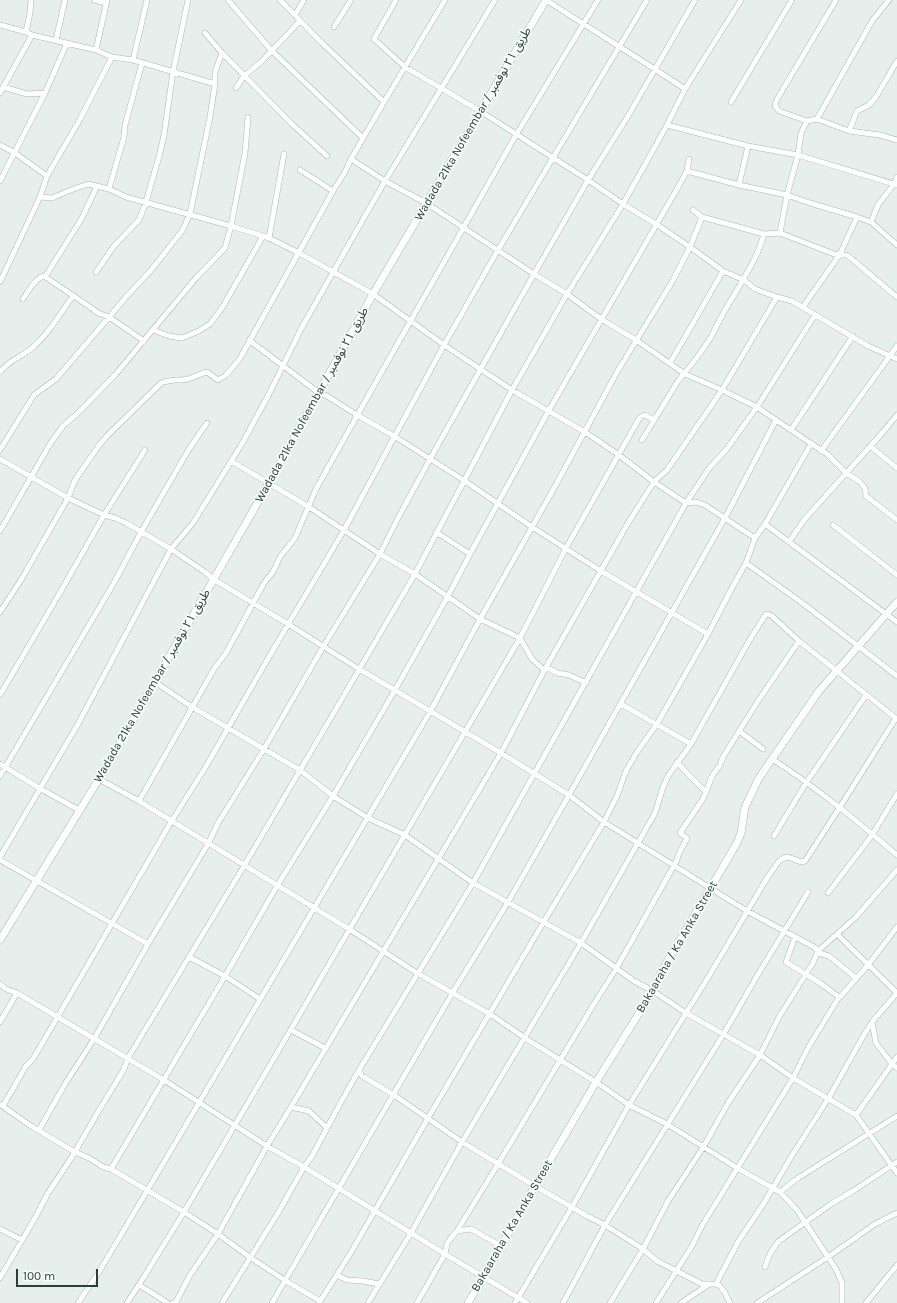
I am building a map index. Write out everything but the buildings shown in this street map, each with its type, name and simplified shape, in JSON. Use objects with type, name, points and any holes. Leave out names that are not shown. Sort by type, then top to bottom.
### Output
[{"type":"street","points":[[26,32],[31,0]]},
{"type":"street","points":[[56,40],[66,0]]},
{"type":"street","points":[[94,0],[106,1],[96,50]]},
{"type":"street","points":[[134,60],[147,0]]},
{"type":"street","points":[[96,272],[114,246],[139,220],[146,202],[163,141],[173,72],[188,0]]},
{"type":"street","points":[[228,0],[272,50],[363,138]]},
{"type":"street","points":[[280,0],[384,102]]},
{"type":"street","points":[[295,15],[304,0]]},
{"type":"street","points":[[334,28],[351,0]]},
{"type":"street","points":[[396,0],[374,39],[405,67],[480,111],[588,180],[656,224],[723,271],[744,280],[754,289],[792,301],[854,336],[868,346],[897,359]]},
{"type":"street","points":[[0,612],[21,580],[68,498],[75,480],[100,444],[158,386],[166,381],[187,379],[207,372],[218,380],[226,375],[239,360],[363,138],[445,0]]},
{"type":"street","points":[[0,857],[78,724],[171,549],[193,523],[243,442],[301,329],[334,272],[348,244],[495,0]]},
{"type":"street","points":[[546,0],[685,89]]},
{"type":"street","name":"Wadada 21ka Nofeembar / طريق ٢١ نوفمبر","points":[[0,940],[99,779],[269,483],[373,294],[546,0]]},
{"type":"street","points":[[138,801],[214,669],[226,653],[264,583],[273,572],[280,557],[294,538],[316,489],[357,415],[516,135],[598,0]]},
{"type":"street","points":[[647,0],[498,250],[444,345],[344,530],[205,768],[171,822],[33,1058],[26,1066],[1,1106],[75,1152],[90,1158],[103,1167],[111,1170],[184,1212],[319,1302],[375,1211],[428,1118],[604,822],[617,796],[626,771],[637,752],[657,724],[708,634],[746,563],[755,538],[796,473],[811,444]]},
{"type":"street","points":[[39,1130],[208,844],[218,823],[264,749],[323,647],[380,554],[398,518],[480,369],[588,180],[628,116],[694,0]]},
{"type":"street","points":[[0,1278],[48,1193],[75,1152],[123,1071],[128,1058],[244,866],[415,574],[512,390],[567,294],[623,204],[667,125],[685,89],[741,0]]},
{"type":"street","points":[[731,102],[792,0]]},
{"type":"street","points":[[836,0],[776,101],[775,106],[779,111],[807,121],[817,119],[849,131],[897,140]]},
{"type":"street","points":[[817,119],[872,21],[889,0]]},
{"type":"street","points":[[236,88],[244,76],[261,62],[300,21]]},
{"type":"street","points":[[0,25],[32,35],[96,50],[112,57],[134,60],[215,84]]},
{"type":"street","points":[[205,33],[244,76],[292,124],[327,156]]},
{"type":"street","points":[[0,93],[32,35]]},
{"type":"street","points":[[0,181],[45,93],[67,43]]},
{"type":"street","points":[[0,450],[34,395],[56,379],[166,253],[182,231],[190,214],[210,117],[215,84],[215,72],[222,53]]},
{"type":"street","points":[[0,282],[40,197],[47,176],[79,121],[112,57]]},
{"type":"street","points":[[849,131],[857,111],[869,105],[876,97],[897,61]]},
{"type":"street","points":[[109,189],[124,137],[125,125],[142,63]]},
{"type":"street","points":[[3,87],[27,94],[45,93]]},
{"type":"street","points":[[0,532],[50,444],[63,426],[110,381],[196,278],[225,248],[231,226],[244,153],[248,117]]},
{"type":"street","points":[[780,234],[787,195],[798,155],[801,133],[807,121]]},
{"type":"street","points":[[667,125],[748,146],[798,155],[896,184]]},
{"type":"street","points":[[0,145],[15,153],[47,176]]},
{"type":"street","points":[[739,185],[748,146]]},
{"type":"street","points":[[269,238],[284,154]]},
{"type":"street","points":[[351,159],[385,181],[426,203],[567,294],[601,319],[636,340],[685,374],[757,407],[834,460],[846,473],[859,481],[865,488],[866,496],[897,520]]},
{"type":"street","points":[[111,1170],[277,886],[333,796],[395,690],[448,596],[548,410],[687,171],[689,159]]},
{"type":"street","points":[[300,170],[333,191]]},
{"type":"street","points":[[687,171],[739,185],[787,195],[857,216],[871,222],[896,242]]},
{"type":"street","points":[[871,222],[878,205],[896,184],[897,177]]},
{"type":"street","points":[[40,197],[52,198],[88,184],[109,189],[126,197],[190,214],[269,238],[373,294],[444,345],[512,390],[585,432],[619,455],[654,482],[686,503],[696,502],[705,505],[755,538]]},
{"type":"street","points":[[45,277],[82,218],[97,186]]},
{"type":"street","points":[[693,210],[702,217],[764,234],[780,234],[834,254],[847,255],[897,297]]},
{"type":"street","points":[[803,307],[840,254],[857,216]]},
{"type":"street","points":[[78,1303],[99,1272],[146,1190],[430,712],[617,372],[672,282],[690,247],[702,217]]},
{"type":"street","points":[[642,440],[678,381],[685,374],[710,338],[744,280],[761,247],[764,234]]},
{"type":"street","points":[[153,330],[169,336],[182,338],[199,331],[210,324],[222,308],[263,236]]},
{"type":"street","points":[[670,363],[723,271]]},
{"type":"street","points":[[23,299],[40,277],[45,277],[98,313],[109,317],[144,341]]},
{"type":"street","points":[[0,372],[10,361],[24,354],[41,340],[73,296]]},
{"type":"street","points":[[173,1303],[176,1302],[190,1275],[218,1234],[267,1146],[501,753],[545,669],[628,523],[654,482],[667,470],[722,390],[777,297]]},
{"type":"street","points":[[222,1303],[278,1213],[304,1167],[312,1156],[341,1102],[473,883],[686,503],[710,467],[726,450],[757,407],[815,315]]},
{"type":"street","points":[[791,430],[854,336]]},
{"type":"street","points":[[250,339],[253,343],[319,392],[394,436],[601,571],[708,634]]},
{"type":"street","points":[[821,451],[897,346]]},
{"type":"street","points":[[127,1303],[184,1212],[520,638],[566,548],[640,417],[645,415],[654,420]]},
{"type":"street","points":[[789,542],[804,520],[897,415]]},
{"type":"street","points":[[272,1303],[453,992],[508,902],[725,518],[776,420]]},
{"type":"street","points":[[0,776],[115,581],[141,532],[189,449],[207,423]]},
{"type":"street","points":[[870,446],[897,468]]},
{"type":"street","points":[[0,695],[104,515],[145,450]]},
{"type":"street","points":[[0,459],[68,498],[104,515],[115,518],[157,540],[213,579],[253,604],[569,795],[604,822],[747,911],[814,947],[818,952],[828,956],[856,978]]},
{"type":"street","points":[[231,461],[309,507],[380,554],[415,574],[480,620],[520,638],[532,659],[540,667],[550,669],[557,673],[569,675],[586,683]]},
{"type":"street","points":[[765,524],[897,622]]},
{"type":"street","points":[[833,525],[897,575]]},
{"type":"street","points":[[436,532],[470,554]]},
{"type":"street","points":[[746,563],[773,581],[897,676]]},
{"type":"street","name":"Bakaaraha / Ka Anka Street","points":[[468,1303],[596,1082],[653,991],[664,967],[737,843],[741,833],[745,807],[759,778],[810,703],[897,602]]},
{"type":"street","points":[[368,1303],[411,1234],[462,1142],[581,944],[655,813],[668,776],[691,744],[749,641],[766,614],[768,614],[799,641],[896,719],[804,861],[801,862],[788,857],[779,861],[767,878],[729,944],[629,1105],[572,1207],[515,1303]]},
{"type":"street","points":[[417,1303],[445,1254],[447,1244],[457,1231],[616,969],[687,838],[680,833],[706,792],[712,776],[720,765],[723,757],[739,731],[799,641]]},
{"type":"street","points":[[155,682],[192,707],[300,770],[333,796],[368,818],[405,835],[473,883],[581,944],[616,969],[686,1013],[760,1055],[794,1078],[856,1115],[897,1173]]},
{"type":"street","points":[[774,836],[806,783],[866,695]]},
{"type":"street","points":[[621,704],[691,744]]},
{"type":"street","points":[[739,731],[763,749]]},
{"type":"street","points":[[772,759],[840,807],[872,835],[897,854]]},
{"type":"street","points":[[677,762],[706,792]]},
{"type":"street","points":[[0,764],[41,789],[80,810]]},
{"type":"street","points":[[99,779],[138,801],[349,929],[418,973],[490,1014],[629,1105],[667,1124],[737,1168],[772,1189],[780,1192],[796,1210],[836,1269],[842,1283],[840,1302]]},
{"type":"street","points":[[828,893],[872,835],[897,794]]},
{"type":"street","points":[[0,860],[148,944]]},
{"type":"street","points":[[610,1303],[668,1201],[704,1146],[728,1103],[760,1055],[779,1017],[818,952],[856,917],[897,870]]},
{"type":"street","points":[[563,1303],[605,1225],[723,1035],[753,982],[808,892]]},
{"type":"street","points":[[656,1303],[692,1246],[703,1224],[737,1168],[794,1078],[808,1048],[839,997],[868,965],[897,927]]},
{"type":"street","points":[[716,1284],[738,1242],[764,1203],[828,1099],[872,1022],[896,995],[837,934]]},
{"type":"street","points":[[795,938],[786,962],[839,997]]},
{"type":"street","points":[[189,957],[225,976],[260,999]]},
{"type":"street","points":[[0,984],[6,989],[17,993],[128,1058],[199,1101],[267,1146],[527,1303]]},
{"type":"street","points":[[0,1022],[17,993]]},
{"type":"street","points":[[872,1022],[876,1043],[892,1064],[897,1068]]},
{"type":"street","points":[[291,1030],[325,1048]]},
{"type":"street","points":[[856,1115],[897,1058]]},
{"type":"street","points":[[360,1070],[362,1076],[394,1095],[462,1142],[535,1186],[605,1225],[642,1249],[657,1261],[702,1284],[716,1284],[720,1286],[730,1303]]},
{"type":"street","points":[[291,1107],[309,1110],[327,1128]]},
{"type":"street","points":[[780,1192],[798,1178],[897,1116]]},
{"type":"street","points":[[765,1267],[767,1258],[779,1241],[830,1204],[854,1191],[897,1162]]},
{"type":"street","points":[[757,1303],[828,1257],[875,1224],[897,1213]]},
{"type":"street","points":[[0,1229],[22,1240]]},
{"type":"street","points":[[457,1231],[471,1229],[501,1246]]},
{"type":"street","points":[[866,1303],[897,1265]]},
{"type":"street","points":[[336,1275],[347,1280],[380,1284]]},
{"type":"street","points":[[139,1285],[168,1303]]},
{"type":"street","points":[[681,1303],[708,1285]]}]
